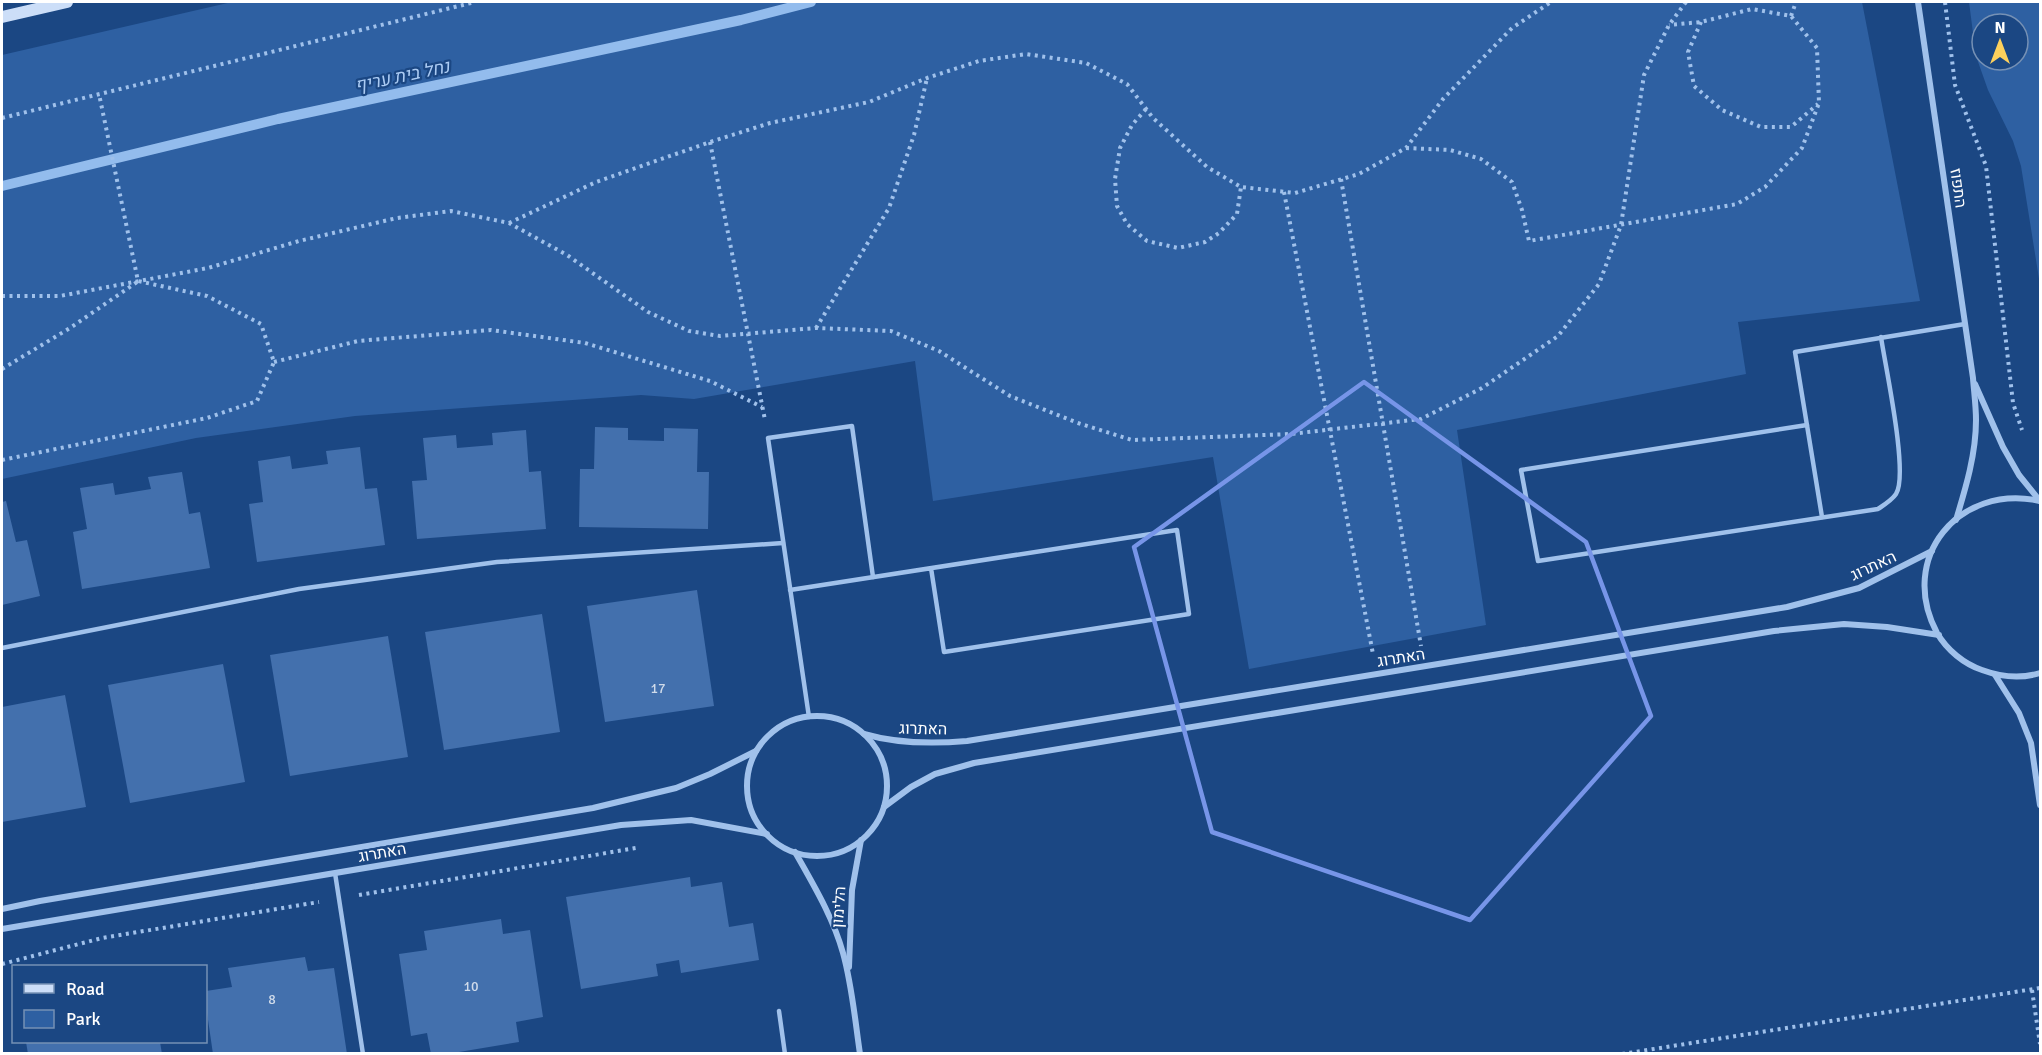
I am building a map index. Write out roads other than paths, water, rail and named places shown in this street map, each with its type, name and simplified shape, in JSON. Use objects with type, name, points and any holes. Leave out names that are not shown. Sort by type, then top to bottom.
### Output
[{"type":"main road","points":[[2,17],[67,2]]},
{"type":"street","name":"התפוז","points":[[1918,2],[1973,378],[1976,420],[1974,453],[1956,520]]},
{"type":"street","name":"התפוז","points":[[1973,378],[2003,447],[2019,475],[2040,501]]},
{"type":"street","points":[[2040,501],[2022,497],[2003,498],[1985,502],[1963,513],[1946,529],[1932,551],[1925,571],[1924,595],[1930,620],[1956,656],[1974,668],[1995,675],[2018,677],[2040,673]]},
{"type":"street","name":"האתרוג","points":[[864,734],[883,740],[933,744],[967,741],[1787,607],[1858,588],[1932,551]]},
{"type":"street","points":[[884,807],[911,787],[935,774],[974,763],[1773,631],[1844,624],[1887,627],[1939,635]]},
{"type":"street","points":[[1995,675],[2019,713],[2031,743],[2040,805]]},
{"type":"street","points":[[815,715],[838,718],[859,728],[864,734],[875,745],[886,766],[888,780],[888,796],[882,815],[870,833],[855,846],[836,854],[823,856],[810,856],[795,852],[778,844],[754,818],[747,794],[748,771],[756,751],[772,732],[792,720],[815,715]]},
{"type":"street","name":"האתרוג","points":[[2,909],[602,806],[676,788],[756,751]]},
{"type":"street","name":"האתרוג","points":[[2,929],[621,825],[691,820],[767,834]]},
{"type":"street","name":"הלימון","points":[[849,976],[852,890],[861,840]]},
{"type":"street","name":"הלימון","points":[[795,852],[831,920],[843,951],[849,976],[860,1053]]},
{"type":"lane","points":[[1822,517],[1795,352],[1965,324]]},
{"type":"lane","points":[[1807,425],[1521,470],[1538,561],[1878,509],[1897,494],[1901,476],[1900,455],[1881,337]]},
{"type":"lane","points":[[809,717],[768,438],[852,426],[873,577]]},
{"type":"lane","points":[[790,590],[931,568],[1177,530],[1189,614],[944,652],[931,568]]},
{"type":"lane","points":[[2,648],[299,589],[485,563],[783,543]]},
{"type":"lane","points":[[335,873],[363,1053]]},
{"type":"lane","points":[[779,1011],[785,1053]]},
{"type":"waterway","name":"נחל בית עריף","points":[[2,186],[278,119],[741,20],[811,2]]}]
